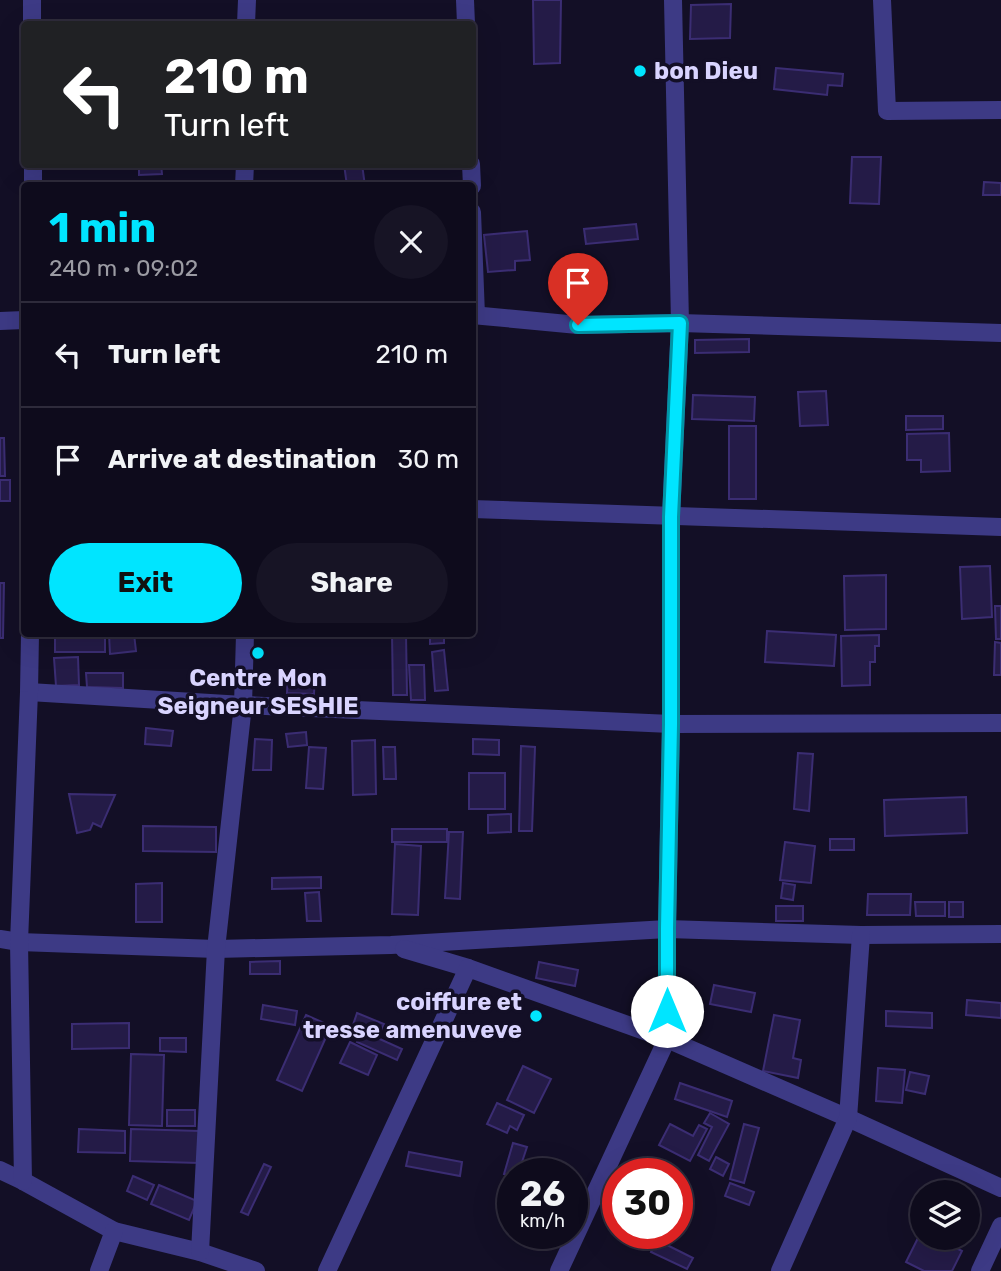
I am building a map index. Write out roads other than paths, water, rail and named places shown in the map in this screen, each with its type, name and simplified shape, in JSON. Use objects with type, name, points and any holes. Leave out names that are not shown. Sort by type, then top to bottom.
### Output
[{"type":"street","points":[[32,0],[32,21]]},
{"type":"street","points":[[246,21],[247,0]]},
{"type":"street","points":[[465,0],[466,21]]},
{"type":"street","points":[[559,1271],[667,1039],[671,517],[680,323],[673,0]]},
{"type":"street","points":[[883,0],[887,111],[1001,110]]},
{"type":"street","points":[[476,315],[578,325],[680,323],[1001,333]]},
{"type":"street","points":[[0,321],[21,320]]},
{"type":"street","points":[[476,509],[1001,527]]},
{"type":"street","points":[[23,1181],[19,942],[30,637]]},
{"type":"street","points":[[200,1252],[216,949],[243,705],[245,637]]},
{"type":"street","points":[[29,692],[243,705],[671,724],[1001,723]]},
{"type":"street","points":[[0,939],[19,942],[216,949],[391,945],[667,929],[861,935],[1001,934]]},
{"type":"street","points":[[780,1271],[848,1118],[861,935]]},
{"type":"street","points":[[391,945],[468,968],[667,1039],[1001,1188]]},
{"type":"street","points":[[327,1271],[468,968]]},
{"type":"street","points":[[0,1170],[114,1231],[200,1252],[256,1271]]},
{"type":"street","points":[[980,1271],[1001,1226]]},
{"type":"street","points":[[99,1271],[114,1231]]},
{"type":"place","name":"bon Dieu","points":[[640,71]]},
{"type":"place","name":"Centre Mon Seigneur SESHIE","points":[[258,653]]},
{"type":"place","name":"coiffure et tresse amenuveve","points":[[536,1016]]}]
